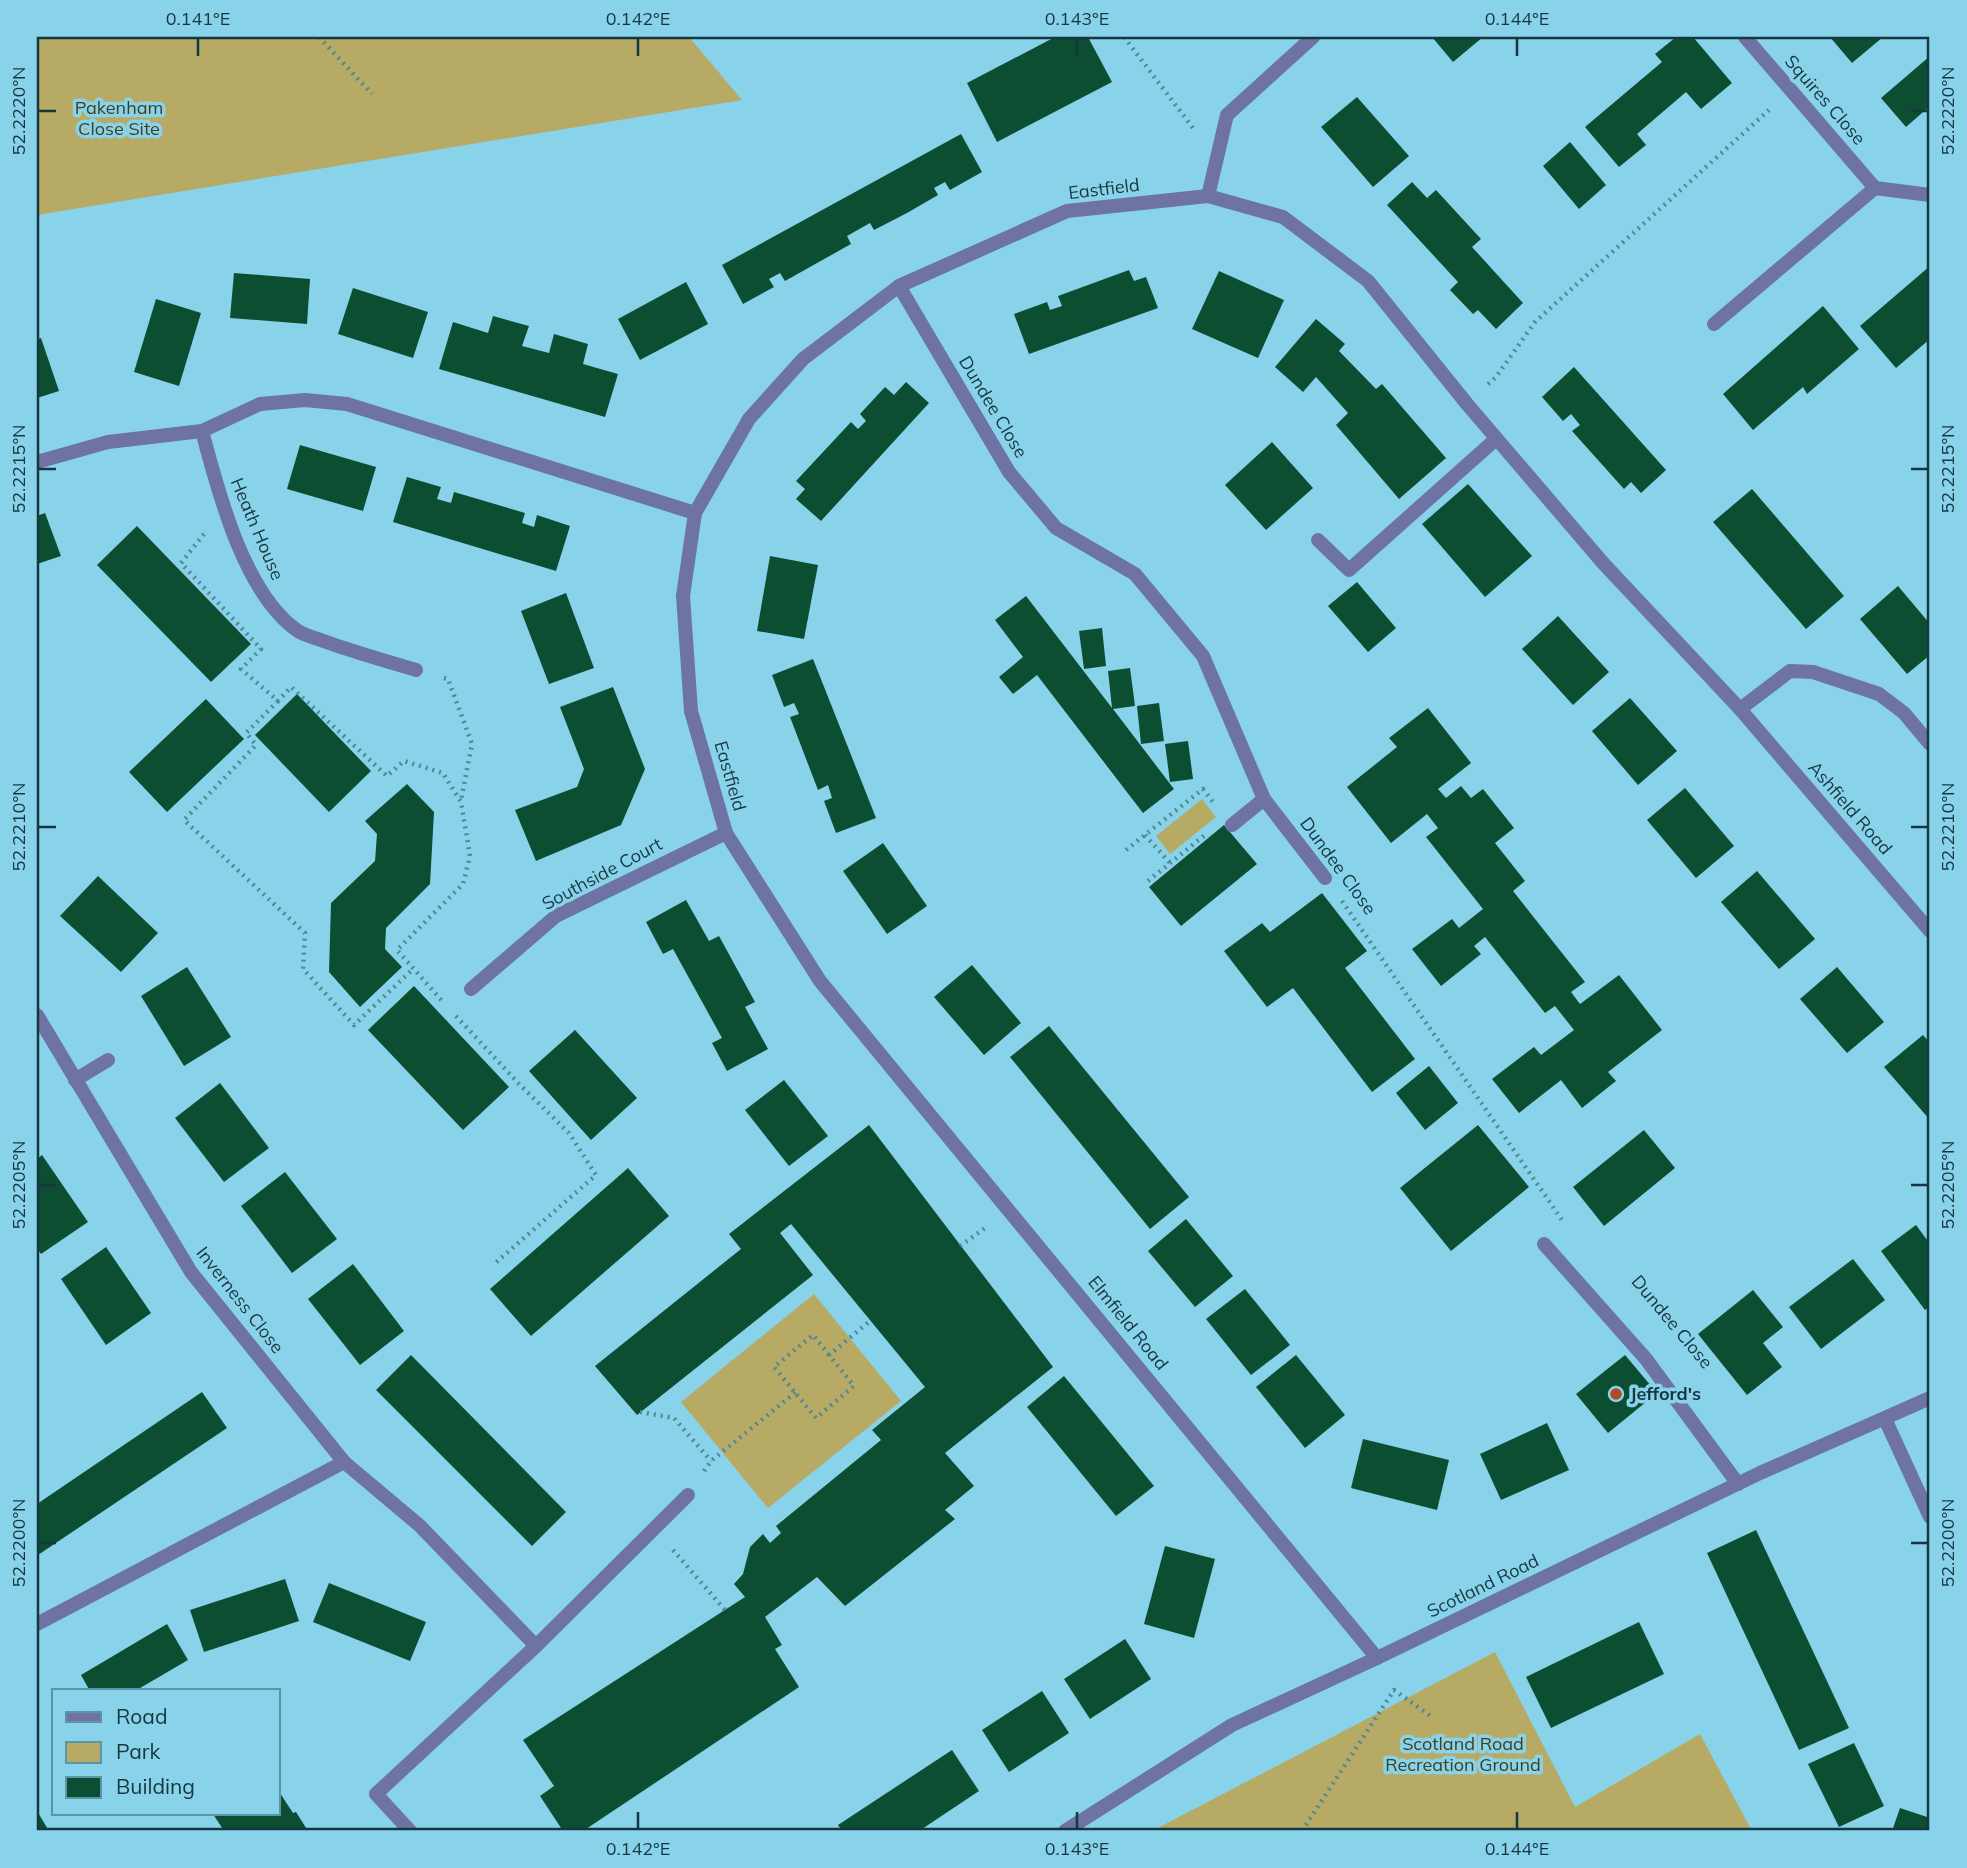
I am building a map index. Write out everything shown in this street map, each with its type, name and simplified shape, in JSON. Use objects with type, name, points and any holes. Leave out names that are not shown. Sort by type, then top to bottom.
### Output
[{"type":"street","points":[[1208,196],[1227,114],[1313,37]]},
{"type":"street","name":"Squires Close","points":[[1745,37],[1875,188]]},
{"type":"street","points":[[1714,324],[1875,188],[1930,195]]},
{"type":"street","name":"Eastfield","points":[[847,1014],[820,981],[726,833],[691,711],[683,596],[695,513],[749,419],[803,359],[899,286],[1067,211],[1208,196],[1283,217],[1368,281],[1466,404],[1603,563]]},
{"type":"street","name":"Dundee Close","points":[[899,286],[1009,472],[1056,528],[1135,574],[1203,656],[1264,799],[1325,878]]},
{"type":"street","points":[[37,462],[108,442],[202,431],[260,404],[305,400],[346,404],[695,513]]},
{"type":"street","name":"Heath House","points":[[202,431],[220,497],[243,554],[266,599],[299,631],[333,645],[416,670]]},
{"type":"street","points":[[1318,540],[1349,570],[1496,439]]},
{"type":"street","name":"Ashfield Road","points":[[1603,563],[1740,709],[1930,931]]},
{"type":"street","points":[[1740,709],[1790,671],[1813,671],[1880,694],[1904,713],[1930,744]]},
{"type":"street","points":[[1232,825],[1264,799]]},
{"type":"street","name":"Southside Court","points":[[471,989],[556,916],[726,833]]},
{"type":"street","name":"Elmfield Road","points":[[847,1014],[1377,1658]]},
{"type":"street","name":"Inverness Close","points":[[37,1015],[191,1272],[344,1462],[419,1525],[536,1646]]},
{"type":"street","points":[[75,1080],[108,1060]]},
{"type":"street","points":[[1544,1244],[1646,1359],[1738,1484]]},
{"type":"street","name":"Scotland Road","points":[[1065,1831],[1232,1725],[1738,1484],[1930,1398]]},
{"type":"street","points":[[1885,1419],[1930,1517]]},
{"type":"street","points":[[37,1624],[344,1462]]},
{"type":"street","points":[[410,1831],[376,1794],[536,1646],[688,1495]]},
{"type":"path","points":[[319,37],[372,94]]},
{"type":"path","points":[[1124,37],[1199,135]]},
{"type":"path","points":[[1466,404],[1496,377],[1535,322],[1791,91]]},
{"type":"path","points":[[230,522],[206,532],[181,563],[261,649],[242,669],[278,701]]},
{"type":"path","points":[[416,670],[448,679],[472,744],[461,802],[470,856],[463,884],[397,950],[520,1085],[569,1133],[596,1175],[493,1265]]},
{"type":"path","points":[[413,969],[354,1025],[303,969],[305,933],[184,820],[256,745],[246,733],[291,687],[387,776],[404,761],[443,773],[461,802]]},
{"type":"path","points":[[1126,850],[1203,789],[1218,808]]},
{"type":"path","points":[[1148,881],[1207,833]]},
{"type":"path","points":[[1145,835],[1170,863]]},
{"type":"path","name":"Dundee Close","points":[[1325,878],[1571,1230]]},
{"type":"path","points":[[829,1354],[870,1321]]},
{"type":"path","points":[[813,1335],[829,1354],[855,1386],[816,1418],[774,1367],[813,1335]]},
{"type":"path","points":[[688,1495],[711,1461],[796,1392]]},
{"type":"path","points":[[640,1412],[674,1418],[711,1461]]},
{"type":"path","points":[[654,1528],[725,1610]]},
{"type":"path","points":[[1301,1831],[1394,1690],[1432,1717]]},
{"type":"green space","name":"Pakenham Close Site","points":[[37,37],[689,37],[742,100],[37,215]]},
{"type":"green space","points":[[1202,799],[1216,817],[1170,854],[1156,836]]},
{"type":"green space","points":[[814,1294],[901,1401],[768,1508],[681,1402]]},
{"type":"green space","name":"Scotland Road Recreation Ground","points":[[1495,1652],[1575,1807],[1700,1734],[1752,1831],[1152,1831]]},
{"type":"building","points":[[1055,37],[1088,37],[1112,82],[997,142],[967,83]]},
{"type":"building","points":[[1432,37],[1483,37],[1453,62]]},
{"type":"building","points":[[1676,37],[1693,37],[1732,83],[1701,109],[1686,92],[1637,134],[1646,145],[1619,167],[1585,127],[1662,62],[1655,54]]},
{"type":"building","points":[[1830,37],[1883,37],[1852,63]]},
{"type":"building","points":[[1930,56],[1930,106],[1906,127],[1881,98]]},
{"type":"building","points":[[1357,97],[1409,156],[1373,187],[1321,127]]},
{"type":"building","points":[[961,134],[982,172],[950,190],[945,182],[934,188],[938,195],[874,230],[870,223],[847,236],[851,244],[785,281],[780,273],[769,279],[774,287],[743,304],[722,265]]},
{"type":"building","points":[[1570,142],[1606,185],[1579,209],[1543,166]]},
{"type":"building","points":[[1412,182],[1427,198],[1436,190],[1481,239],[1472,247],[1523,303],[1496,329],[1478,310],[1473,314],[1450,290],[1458,282],[1387,205]]},
{"type":"building","points":[[1930,266],[1930,339],[1896,368],[1860,326]]},
{"type":"building","points":[[1129,270],[1134,281],[1146,277],[1158,308],[1029,354],[1014,314],[1047,302],[1050,310],[1062,306],[1058,296]]},
{"type":"building","points":[[1219,271],[1284,300],[1258,358],[1192,329]]},
{"type":"building","points":[[234,273],[310,279],[307,324],[230,318]]},
{"type":"building","points":[[686,282],[708,324],[640,360],[618,319]]},
{"type":"building","points":[[353,288],[428,312],[413,358],[338,334]]},
{"type":"building","points":[[156,299],[201,313],[179,386],[134,372]]},
{"type":"building","points":[[1823,306],[1859,349],[1807,394],[1803,387],[1753,430],[1723,394]]},
{"type":"building","points":[[493,316],[529,326],[522,346],[549,353],[554,334],[588,344],[583,364],[618,374],[605,417],[439,369],[453,322],[488,333]]},
{"type":"building","points":[[1316,319],[1345,344],[1339,351],[1376,389],[1382,384],[1446,458],[1399,499],[1336,425],[1348,413],[1316,377],[1303,392],[1275,367]]},
{"type":"building","points":[[41,338],[59,391],[37,398],[37,339]]},
{"type":"building","points":[[1574,367],[1666,470],[1641,493],[1631,482],[1624,489],[1572,431],[1580,425],[1571,414],[1563,421],[1542,397]]},
{"type":"building","points":[[906,382],[929,403],[821,521],[796,499],[805,489],[796,481],[851,422],[858,429],[866,421],[860,414],[885,387],[894,395]]},
{"type":"building","points":[[1272,442],[1313,488],[1266,530],[1225,485]]},
{"type":"building","points":[[300,445],[376,467],[363,511],[287,489]]},
{"type":"building","points":[[407,477],[441,487],[437,499],[451,503],[454,492],[525,513],[522,523],[534,527],[537,515],[570,526],[556,571],[393,522]]},
{"type":"building","points":[[1468,484],[1532,556],[1485,597],[1422,524]]},
{"type":"building","points":[[1752,489],[1844,596],[1806,629],[1713,522]]},
{"type":"building","points":[[45,513],[61,556],[37,564],[37,516]]},
{"type":"building","points":[[137,526],[251,644],[211,682],[97,565]]},
{"type":"building","points":[[770,556],[818,565],[804,639],[757,631]]},
{"type":"building","points":[[1357,582],[1396,628],[1368,652],[1328,606]]},
{"type":"building","points":[[1898,586],[1930,624],[1930,655],[1907,674],[1860,619]]},
{"type":"building","points":[[566,593],[594,668],[549,684],[521,611]]},
{"type":"building","points":[[1026,596],[1112,708],[1108,671],[1130,668],[1135,706],[1113,709],[1174,789],[1143,813],[1037,675],[1013,694],[999,677],[1023,657],[995,620]]},
{"type":"building","points":[[1558,616],[1609,672],[1573,705],[1522,649]]},
{"type":"building","points":[[1102,628],[1106,666],[1084,669],[1079,631]]},
{"type":"building","points":[[813,659],[876,818],[836,833],[824,801],[832,798],[828,785],[818,790],[790,717],[799,714],[794,703],[784,707],[772,675]]},
{"type":"building","points":[[613,687],[645,769],[621,825],[536,861],[515,810],[577,787],[584,769],[560,707]]},
{"type":"building","points":[[297,694],[371,771],[329,812],[255,735]]},
{"type":"building","points":[[1630,698],[1677,751],[1638,785],[1592,731]]},
{"type":"building","points":[[206,699],[244,739],[167,812],[129,772]]},
{"type":"building","points":[[1159,703],[1164,741],[1141,744],[1137,706]]},
{"type":"building","points":[[1428,708],[1471,763],[1438,789],[1446,798],[1461,786],[1471,798],[1483,789],[1514,828],[1495,843],[1525,881],[1513,891],[1585,982],[1571,992],[1580,1004],[1619,975],[1662,1030],[1608,1072],[1616,1081],[1582,1108],[1561,1080],[1519,1113],[1492,1079],[1534,1047],[1541,1055],[1574,1030],[1555,1006],[1545,1013],[1485,937],[1474,946],[1481,954],[1441,986],[1412,949],[1452,919],[1459,928],[1483,909],[1426,837],[1438,828],[1427,814],[1391,843],[1347,787],[1397,747],[1389,738]]},
{"type":"building","points":[[1188,741],[1193,779],[1170,782],[1165,744]]},
{"type":"building","points":[[407,784],[434,812],[430,884],[386,928],[385,949],[402,967],[360,1007],[329,972],[331,903],[375,861],[377,834],[365,821]]},
{"type":"building","points":[[1685,788],[1734,846],[1696,878],[1647,820]]},
{"type":"building","points":[[1224,825],[1257,864],[1181,926],[1149,887]]},
{"type":"building","points":[[883,843],[927,906],[887,934],[843,871]]},
{"type":"building","points":[[1757,871],[1815,939],[1779,969],[1721,902]]},
{"type":"building","points":[[98,876],[158,933],[121,972],[60,916]]},
{"type":"building","points":[[1322,893],[1367,951],[1345,968],[1415,1059],[1372,1092],[1293,988],[1267,1007],[1224,951],[1262,923],[1270,932]]},
{"type":"building","points":[[686,900],[709,941],[719,936],[755,1002],[745,1007],[768,1049],[727,1071],[712,1043],[722,1038],[673,949],[663,954],[646,922]]},
{"type":"building","points":[[972,965],[1021,1023],[984,1055],[934,997]]},
{"type":"building","points":[[187,967],[231,1037],[184,1066],[141,996]]},
{"type":"building","points":[[1837,967],[1884,1022],[1847,1053],[1800,999]]},
{"type":"building","points":[[414,986],[509,1087],[463,1130],[368,1030]]},
{"type":"building","points":[[1049,1026],[1189,1197],[1150,1229],[1010,1057]]},
{"type":"building","points":[[575,1030],[637,1098],[591,1140],[529,1071]]},
{"type":"building","points":[[1923,1035],[1930,1043],[1930,1120],[1884,1067]]},
{"type":"building","points":[[1429,1066],[1458,1103],[1425,1130],[1396,1093]]},
{"type":"building","points":[[784,1080],[828,1136],[789,1166],[745,1110]]},
{"type":"building","points":[[220,1083],[269,1148],[224,1182],[175,1118]]},
{"type":"building","points":[[869,1125],[1053,1367],[945,1453],[974,1486],[945,1510],[955,1519],[845,1606],[817,1577],[765,1617],[782,1645],[775,1649],[799,1687],[583,1831],[563,1831],[540,1796],[554,1786],[523,1740],[745,1597],[734,1584],[743,1574],[750,1547],[763,1534],[770,1543],[781,1533],[776,1526],[881,1440],[872,1430],[925,1387],[791,1224],[780,1233],[813,1275],[637,1415],[595,1366],[741,1249],[729,1234]]},
{"type":"building","points":[[1478,1125],[1529,1187],[1451,1251],[1400,1188]]},
{"type":"building","points":[[1644,1130],[1675,1168],[1604,1226],[1573,1187]]},
{"type":"building","points":[[42,1155],[88,1222],[41,1254],[37,1248],[37,1159]]},
{"type":"building","points":[[628,1168],[669,1216],[531,1336],[490,1289]]},
{"type":"building","points":[[285,1172],[337,1239],[292,1273],[241,1206]]},
{"type":"building","points":[[1186,1219],[1233,1276],[1195,1307],[1148,1251]]},
{"type":"building","points":[[1916,1225],[1930,1244],[1930,1306],[1925,1310],[1881,1251]]},
{"type":"building","points":[[106,1247],[151,1313],[106,1345],[61,1279]]},
{"type":"building","points":[[1853,1259],[1885,1300],[1821,1349],[1789,1307]]},
{"type":"building","points":[[353,1264],[404,1331],[360,1365],[308,1299]]},
{"type":"building","points":[[1245,1289],[1290,1345],[1251,1375],[1206,1319]]},
{"type":"building","points":[[1753,1290],[1783,1327],[1763,1343],[1782,1367],[1747,1395],[1698,1334]]},
{"type":"building","points":[[411,1355],[566,1512],[532,1546],[376,1390]]},
{"type":"building","points":[[1296,1355],[1345,1415],[1305,1448],[1256,1387]]},
{"type":"building","name":"Jefford's","points":[[1625,1355],[1657,1393],[1608,1433],[1576,1394]]},
{"type":"building","points":[[1064,1376],[1154,1486],[1116,1516],[1027,1407]]},
{"type":"building","points":[[202,1392],[227,1428],[38,1555],[37,1504]]},
{"type":"building","points":[[1547,1423],[1569,1470],[1501,1500],[1480,1454]]},
{"type":"building","points":[[1363,1439],[1449,1460],[1437,1510],[1351,1488]]},
{"type":"building","points":[[1756,1530],[1849,1728],[1799,1750],[1707,1553]]},
{"type":"building","points":[[1165,1546],[1215,1559],[1194,1638],[1144,1624]]},
{"type":"building","points":[[285,1579],[299,1621],[204,1652],[190,1610]]},
{"type":"building","points":[[329,1583],[426,1622],[410,1661],[313,1622]]},
{"type":"building","points":[[1639,1622],[1664,1674],[1551,1728],[1526,1677]]},
{"type":"building","points":[[167,1624],[188,1660],[138,1689],[89,1689],[81,1675]]},
{"type":"building","points":[[1125,1639],[1151,1679],[1090,1719],[1064,1679]]},
{"type":"building","points":[[1042,1691],[1069,1733],[1009,1772],[982,1730]]},
{"type":"building","points":[[1854,1743],[1884,1806],[1839,1827],[1808,1764]]},
{"type":"building","points":[[952,1750],[979,1791],[919,1831],[842,1831],[838,1825]]},
{"type":"building","points":[[280,1793],[308,1831],[224,1831],[214,1815],[280,1815]]},
{"type":"building","points":[[1900,1808],[1930,1818],[1930,1831],[1892,1831]]},
{"type":"building","points":[[37,1811],[49,1831],[37,1831]]},
{"type":"place","name":"Jefford's","points":[[1616,1394]]}]
